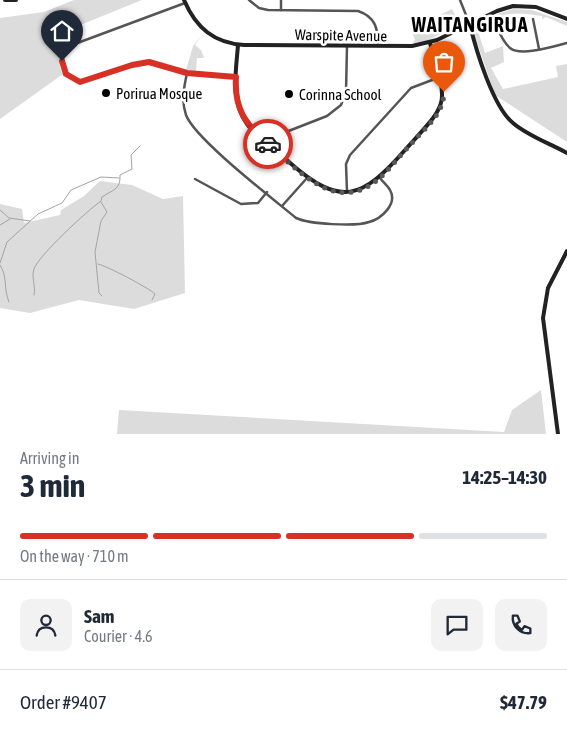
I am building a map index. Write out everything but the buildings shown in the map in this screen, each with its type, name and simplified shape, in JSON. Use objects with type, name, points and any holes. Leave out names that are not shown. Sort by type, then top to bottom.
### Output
[{"type":"main road","points":[[5,0],[16,0]]},
{"type":"main road","name":"Warspite Avenue","points":[[184,1],[195,21],[205,32],[220,41],[238,44],[412,46],[430,43],[510,7],[528,6],[567,19]]},
{"type":"main road","points":[[470,25],[492,92],[502,112],[517,126],[567,153]]},
{"type":"main road","points":[[238,44],[236,96],[240,112],[250,128],[307,178],[327,190],[347,192],[363,189],[380,178],[439,112],[444,96],[430,43]]},
{"type":"main road","points":[[558,434],[543,318],[548,288],[567,251]]},
{"type":"street","points":[[249,0],[263,9],[358,11],[366,14],[377,27],[378,46]]},
{"type":"street","points":[[280,10],[281,0]]},
{"type":"street","points":[[460,0],[470,25]]},
{"type":"street","points":[[184,1],[74,44],[66,51],[62,63],[69,77],[80,82],[140,63],[157,64],[187,73],[236,77]]},
{"type":"street","points":[[491,14],[509,48],[520,52],[567,43]]},
{"type":"street","points":[[533,19],[539,49]]},
{"type":"street","points":[[272,147],[286,132],[327,116],[341,105],[346,92],[347,46]]},
{"type":"street","points":[[187,73],[183,103],[186,115],[192,126],[216,150],[303,222],[369,222],[386,211],[392,202],[390,191],[380,178]]},
{"type":"street","points":[[347,192],[346,164],[350,155],[411,88],[440,77]]},
{"type":"street","points":[[282,206],[307,178]]},
{"type":"street","points":[[195,179],[247,205],[258,203],[267,192]]},
{"type":"shaded area","points":[[74,0],[142,0],[68,30],[72,42],[60,56],[63,74],[0,119],[0,18],[44,12]]},
{"type":"shaded area","points":[[452,9],[460,25],[426,41],[413,43],[415,40],[411,29]]},
{"type":"shaded area","points":[[513,9],[532,10],[567,22],[567,26],[546,17],[542,19],[542,16],[525,14],[510,14],[498,19],[497,17],[500,13]]},
{"type":"shaded area","points":[[476,25],[485,53],[503,46],[504,62],[491,68],[503,89],[558,77],[556,66],[567,64],[567,142],[495,95],[473,31]]},
{"type":"shaded area","points":[[203,34],[195,45],[201,50],[204,58],[197,58],[196,71],[186,70],[193,46]]},
{"type":"shaded area","points":[[100,181],[132,185],[163,199],[183,196],[185,293],[134,309],[79,300],[30,313],[0,308],[0,204],[22,209],[24,223],[60,215],[61,210],[84,196]]},
{"type":"shaded area","points":[[541,390],[546,434],[117,434],[119,410],[504,432],[512,410]]},
{"type":"waterway","points":[[34,295],[33,272],[37,263],[64,234],[101,201],[102,197],[117,187],[120,175],[132,169],[131,155],[140,146]]},
{"type":"waterway","points":[[0,263],[7,242],[38,214],[62,203],[71,190],[101,177],[119,178]]},
{"type":"waterway","points":[[101,202],[107,212],[101,221],[95,252],[99,293],[102,296]]},
{"type":"waterway","points":[[0,210],[9,218],[30,221]]},
{"type":"waterway","points":[[0,225],[10,219]]},
{"type":"waterway","points":[[98,264],[137,282],[151,291],[155,294],[152,300]]},
{"type":"waterway","points":[[0,265],[4,274],[9,302]]},
{"type":"way so far","points":[[268,144],[316,185],[336,192],[363,189],[380,178],[436,116],[442,104],[444,92]]},
{"type":"place","name":"Porirua Mosque","points":[[106,93]]},
{"type":"place","name":"Corinna School","points":[[289,94]]},
{"type":"district","name":"WAITANGIRUA","points":[[470,24]]},
{"type":"route","points":[[62,61],[66,74],[80,82],[132,65],[149,62],[187,73],[236,77],[236,96],[243,119],[268,144]]}]
